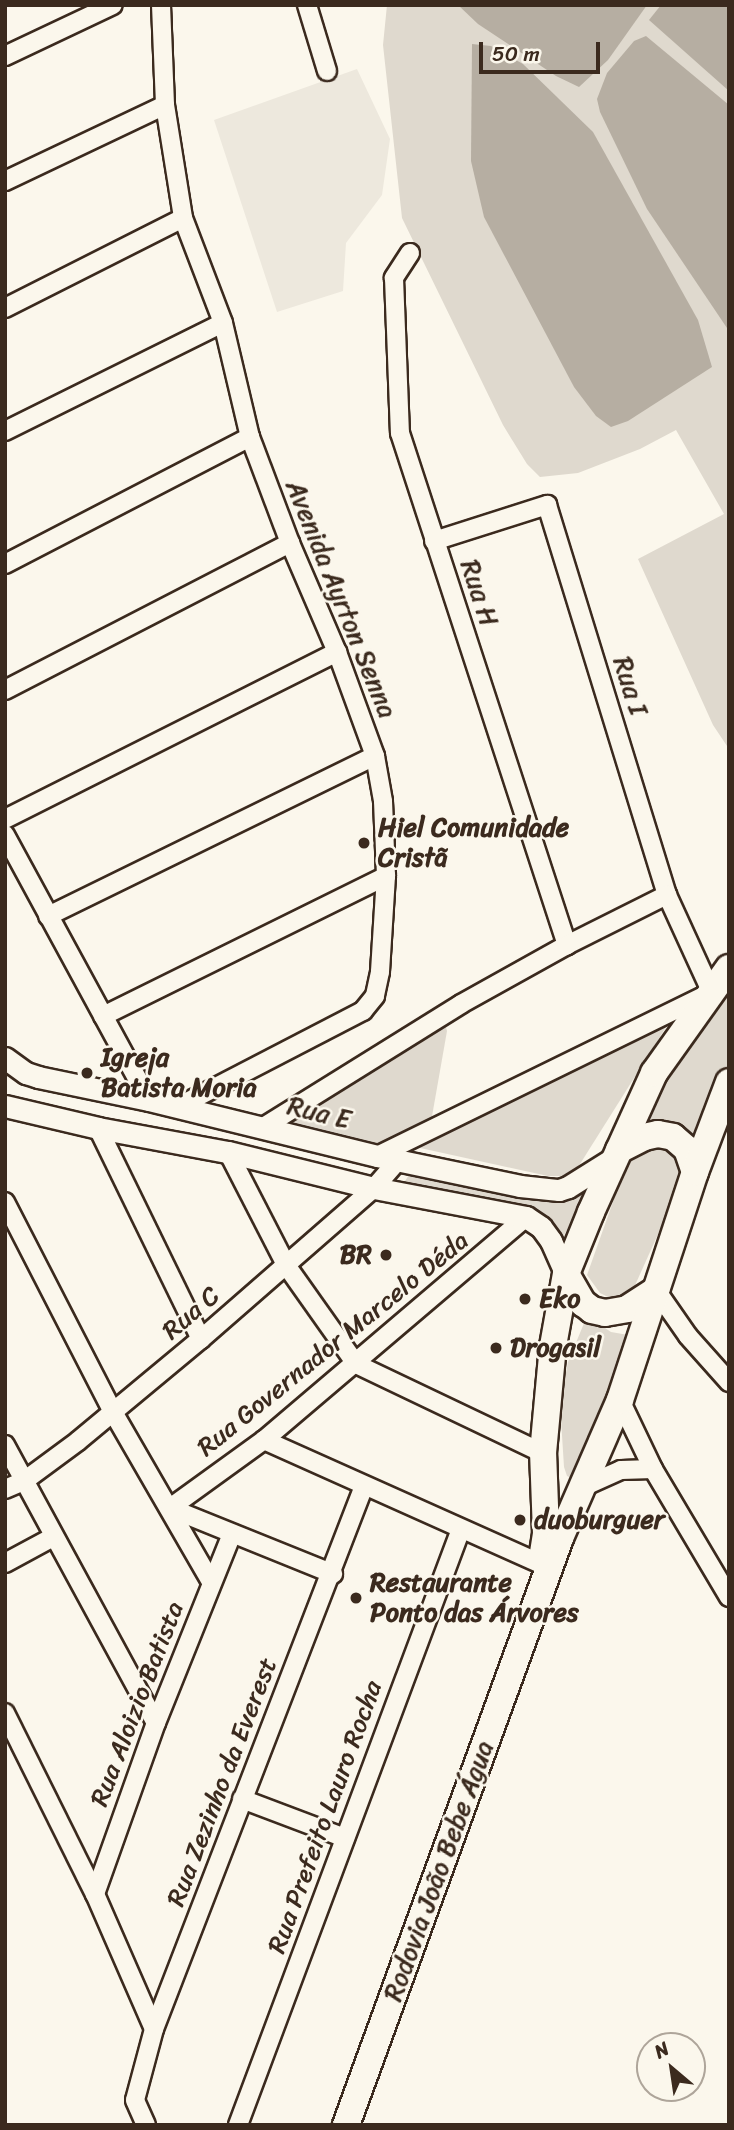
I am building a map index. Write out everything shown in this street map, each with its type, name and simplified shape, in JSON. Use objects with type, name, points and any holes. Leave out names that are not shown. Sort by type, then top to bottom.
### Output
[{"type":"main road","points":[[532,1617],[546,1533],[542,1453],[553,1346],[566,1274],[590,1212],[654,1073],[729,968]]},
{"type":"main road","points":[[532,1617],[560,1538],[620,1400],[695,1172],[729,1082]]},
{"type":"main road","points":[[618,1153],[644,1137],[658,1134],[673,1137],[687,1149],[695,1172]]},
{"type":"main road","points":[[566,1274],[583,1303],[592,1310],[605,1312],[627,1309],[656,1290]]},
{"type":"main road","points":[[549,1399],[561,1492],[568,1493],[584,1486]]},
{"type":"main road","name":"Rodovia João Bebe Água","points":[[346,2125],[532,1617]]},
{"type":"street","points":[[5,56],[113,5]]},
{"type":"street","name":"Avenida Ayrton Senna","points":[[161,5],[165,105],[183,218],[223,323],[250,437],[290,542],[337,652],[374,756],[383,801],[386,876],[380,972],[375,996],[363,1011],[178,1107]]},
{"type":"street","points":[[307,5],[327,71]]},
{"type":"street","points":[[5,181],[165,105]]},
{"type":"street","points":[[5,308],[183,218]]},
{"type":"street","name":"Rua H","points":[[410,253],[394,278],[399,428],[567,945]]},
{"type":"street","points":[[5,432],[223,323]]},
{"type":"street","points":[[5,564],[250,437]]},
{"type":"street","name":"Rua I","points":[[434,541],[547,505],[667,895],[710,992]]},
{"type":"street","points":[[5,690],[290,542]]},
{"type":"street","points":[[5,820],[337,652]]},
{"type":"street","points":[[48,916],[374,756]]},
{"type":"street","points":[[6,842],[149,1100]]},
{"type":"street","points":[[103,1016],[386,876]]},
{"type":"street","points":[[262,1128],[461,1004],[567,945],[667,895]]},
{"type":"street","points":[[377,1156],[710,992]]},
{"type":"street","name":"Rua E","points":[[5,1058],[26,1073],[38,1077],[149,1100],[377,1156],[520,1186],[559,1190],[578,1183],[618,1153]]},
{"type":"street","points":[[5,1106],[98,1128],[228,1152],[373,1188],[526,1217],[541,1227],[551,1241],[566,1274]]},
{"type":"street","points":[[98,1128],[201,1339]]},
{"type":"street","points":[[228,1152],[286,1265],[356,1364],[542,1453]]},
{"type":"street","name":"Rua C","points":[[5,1489],[24,1482],[201,1339],[373,1188],[398,1160]]},
{"type":"street","points":[[5,1202],[113,1412],[211,1582]]},
{"type":"street","name":"Rua Governador Marcelo Déda","points":[[170,1508],[264,1440],[526,1217]]},
{"type":"street","points":[[656,1290],[688,1336],[729,1382]]},
{"type":"street","points":[[620,1400],[653,1469],[729,1597]]},
{"type":"street","points":[[264,1440],[541,1564]]},
{"type":"street","points":[[5,1445],[53,1538],[156,1723]]},
{"type":"street","points":[[584,1486],[621,1470],[653,1469]]},
{"type":"street","name":"Rua Zezinho da Everest","points":[[146,2125],[135,2100],[154,2029],[242,1799],[333,1574],[364,1486]]},
{"type":"street","points":[[170,1508],[333,1574]]},
{"type":"street","name":"Rua Prefeito Lauro Rocha","points":[[238,2125],[461,1529]]},
{"type":"street","name":"Rua Aloizio Batista","points":[[95,1894],[156,1723],[232,1534]]},
{"type":"street","points":[[5,1563],[53,1538]]},
{"type":"street","points":[[5,1713],[95,1894],[154,2029]]},
{"type":"street","points":[[242,1799],[345,1838]]},
{"type":"shaded area","points":[[387,5],[729,5],[729,749],[713,725],[638,559],[724,514],[676,430],[640,449],[578,473],[540,477],[527,464],[503,425],[402,218],[383,45]]},
{"type":"shaded area","points":[[458,5],[647,5],[608,60],[579,87],[556,76],[478,24]]},
{"type":"shaded area","points":[[661,5],[729,5],[729,91],[649,20]]},
{"type":"shaded area","points":[[646,36],[729,105],[729,331],[647,209],[600,112],[597,99],[607,73],[634,41]]},
{"type":"shaded area","points":[[472,44],[491,46],[523,64],[593,132],[698,320],[712,367],[628,421],[611,427],[596,416],[574,387],[484,217],[471,161]]},
{"type":"shaded area","points":[[357,69],[390,139],[382,195],[346,243],[343,291],[277,312],[214,120]]},
{"type":"shaded area","points":[[729,994],[729,1062],[695,1145],[636,1133],[647,1109],[681,1055]]},
{"type":"shaded area","points":[[673,1016],[575,1172],[565,1176],[548,1176],[411,1146]]},
{"type":"shaded area","points":[[445,1023],[447,1031],[431,1122],[385,1145],[284,1123]]},
{"type":"shaded area","points":[[676,1146],[684,1167],[659,1232],[632,1292],[612,1299],[600,1293],[587,1275],[630,1154],[638,1147]]},
{"type":"shaded area","points":[[412,1170],[550,1197],[596,1174],[559,1245],[555,1235],[402,1186]]},
{"type":"shaded area","points":[[587,1316],[611,1332],[634,1336],[574,1479],[567,1476],[564,1467],[560,1404],[568,1362]]},
{"type":"place","name":"Hiel Comunidade Cristã","points":[[364,843]]},
{"type":"place","name":"Igreja Batista Moria","points":[[87,1073]]},
{"type":"place","name":"BR","points":[[386,1255]]},
{"type":"place","name":"Eko","points":[[525,1299]]},
{"type":"place","name":"Drogasil","points":[[496,1348]]},
{"type":"place","name":"duoburguer","points":[[520,1520]]},
{"type":"place","name":"Restaurante Ponto das Árvores","points":[[356,1598]]}]
